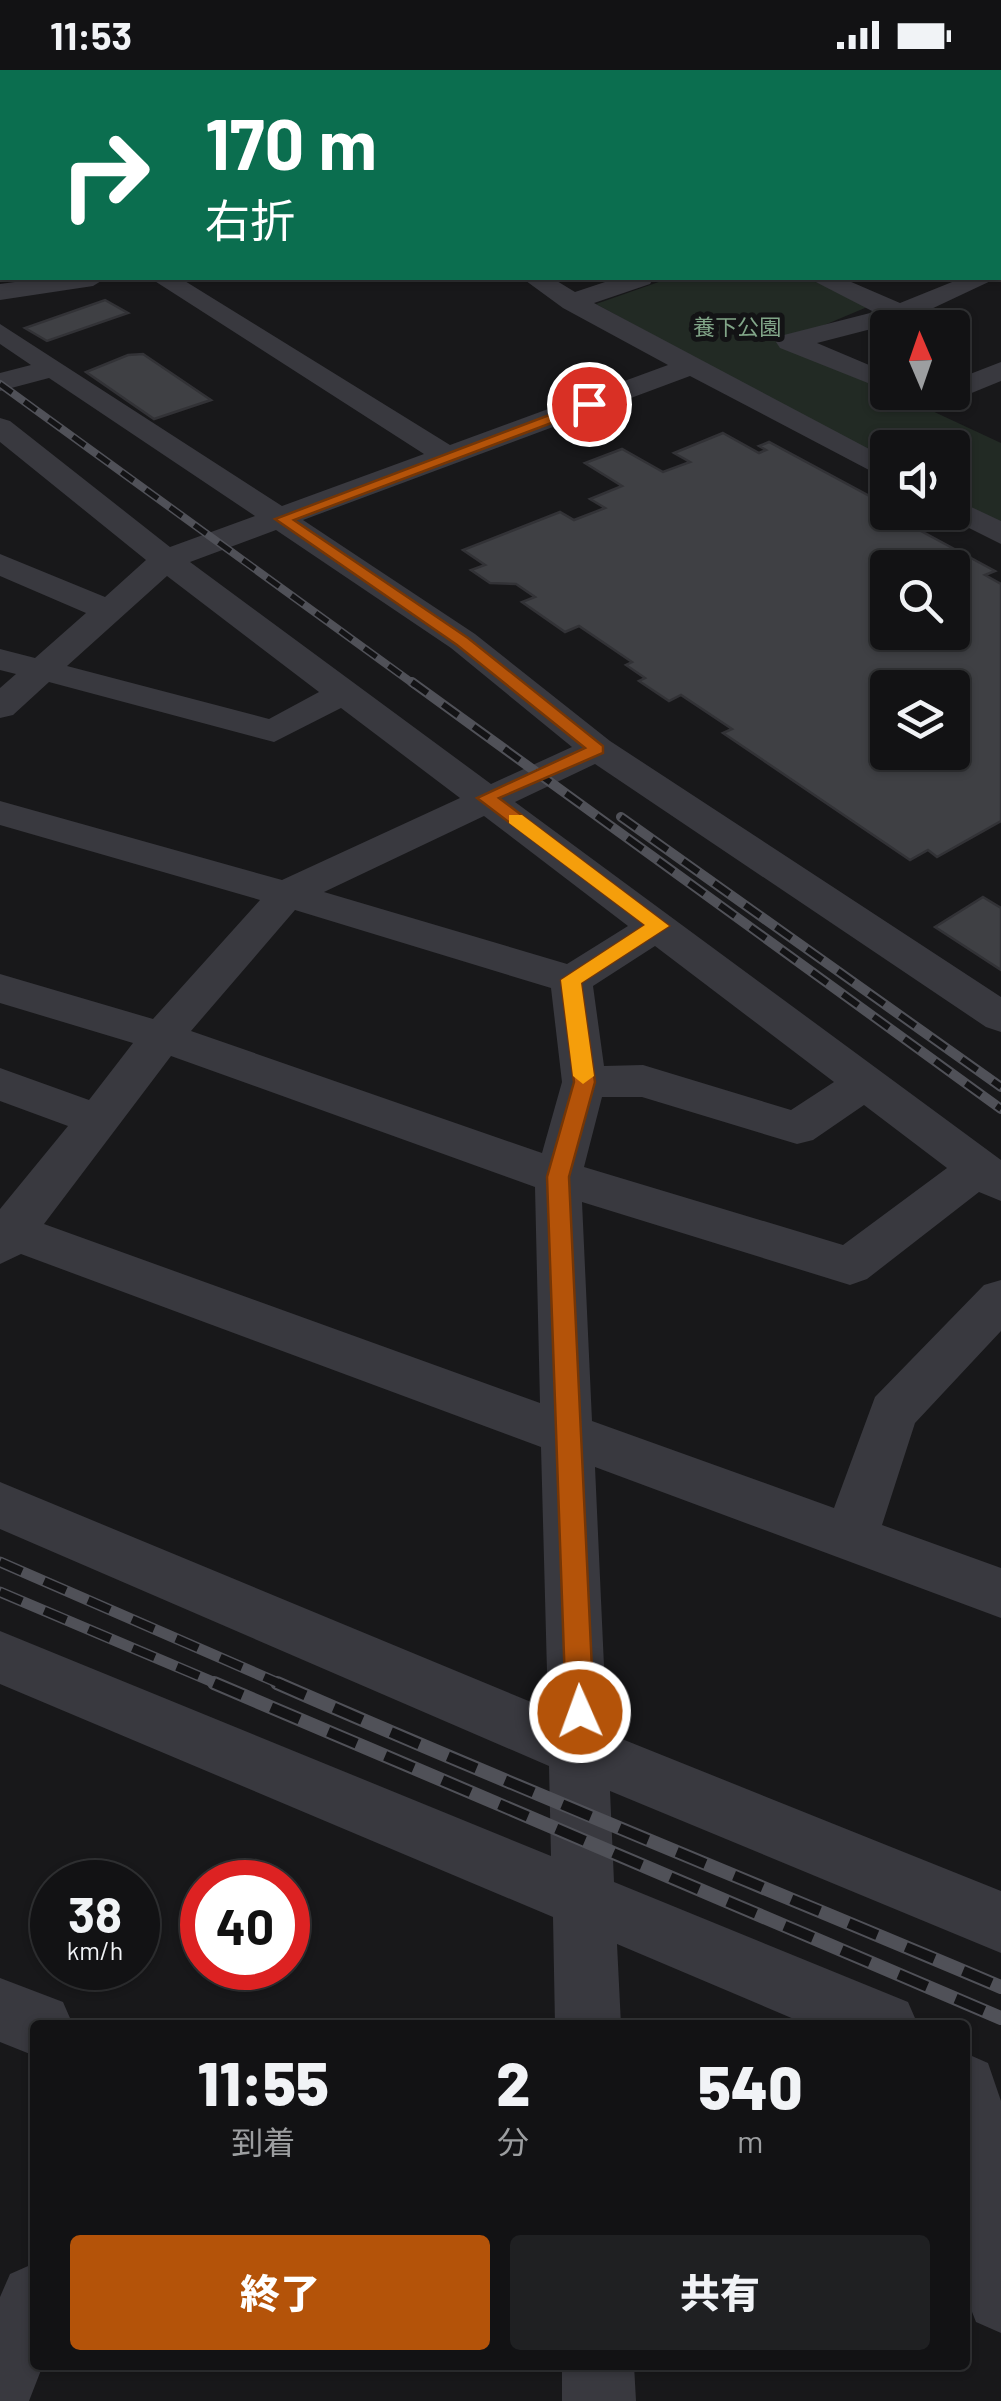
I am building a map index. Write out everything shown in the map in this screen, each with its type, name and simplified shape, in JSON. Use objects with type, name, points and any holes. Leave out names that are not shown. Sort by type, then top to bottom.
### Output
[{"type":"street","points":[[0,292],[80,280]]},
{"type":"street","points":[[165,280],[449,456]]},
{"type":"street","points":[[539,280],[572,302],[870,461]]},
{"type":"street","points":[[572,302],[636,280]]},
{"type":"street","points":[[826,280],[893,310]]},
{"type":"street","points":[[907,310],[979,280]]},
{"type":"street","points":[[870,321],[790,342],[870,375]]},
{"type":"street","points":[[0,332],[462,641],[597,749],[1001,1017]]},
{"type":"street","points":[[0,707],[166,560],[694,365]]},
{"type":"street","points":[[0,382],[53,368]]},
{"type":"street","points":[[970,384],[1001,370]]},
{"type":"street","points":[[0,988],[162,1038],[558,1177],[850,1266],[990,1175],[6,437]]},
{"type":"street","points":[[970,517],[1001,534]]},
{"type":"street","points":[[0,564],[107,610]]},
{"type":"street","points":[[0,660],[274,731],[343,692]]},
{"type":"street","points":[[597,749],[288,894],[162,1038],[4,1235],[569,1433],[851,1538],[994,1578]]},
{"type":"street","points":[[0,813],[288,894],[571,980],[659,926]]},
{"type":"street","points":[[571,980],[584,1082],[558,1177],[588,2020]]},
{"type":"street","points":[[584,1082],[643,1081],[797,1128],[866,1082]]},
{"type":"street","points":[[0,1084],[97,1120]]},
{"type":"street","points":[[851,1538],[892,1412],[1001,1299]]},
{"type":"street","points":[[0,1505],[581,1752],[1001,1922]]},
{"type":"street","points":[[0,1657],[585,1904],[873,2020]]},
{"type":"street","points":[[0,2010],[30,2021]]},
{"type":"street","points":[[970,2060],[1001,2074]]},
{"type":"street","points":[[970,2115],[1001,2297]]},
{"type":"street","points":[[0,2382],[30,2311]]},
{"type":"street","points":[[598,2370],[600,2401]]},
{"type":"green space","name":"養下公園","points":[[664,280],[811,280],[872,305],[784,342],[870,382],[870,410],[930,410],[1001,443],[1001,523],[970,507],[970,430],[870,430],[870,453],[596,304]]},
{"type":"building","points":[[105,300],[128,313],[47,341],[25,328]]},
{"type":"building","points":[[143,354],[211,400],[154,419],[86,372],[128,355]]},
{"type":"building","points":[[723,433],[759,453],[766,450],[759,446],[769,442],[870,496],[870,530],[927,530],[923,532],[956,550],[870,550],[870,650],[970,650],[970,557],[995,571],[985,575],[1001,584],[1001,821],[937,857],[928,850],[910,860],[723,733],[732,729],[681,695],[669,701],[639,681],[645,678],[626,665],[632,662],[579,626],[565,632],[522,602],[535,597],[516,584],[490,583],[471,570],[485,565],[463,550],[560,512],[574,520],[605,508],[590,499],[622,486],[585,463],[622,449],[663,472],[690,462],[674,453]]},
{"type":"building","points":[[983,897],[1001,908],[1001,970],[935,927]]},
{"type":"railway","points":[[0,384],[415,685]]},
{"type":"railway","points":[[412,682],[1001,1109]]},
{"type":"railway","points":[[621,817],[1001,1087]]},
{"type":"railway","points":[[0,1562],[283,1685]]},
{"type":"railway","points":[[0,1592],[220,1685]]},
{"type":"railway","points":[[214,1683],[1001,2018]]},
{"type":"railway","points":[[277,1683],[1001,1987]]},
{"type":"slow traffic","points":[[516,819],[659,926],[571,980],[583,1076]]},
{"type":"route","points":[[580,1712],[558,1177],[584,1082],[571,980],[659,926],[486,798],[597,749],[462,641],[282,519],[589,404]]}]
